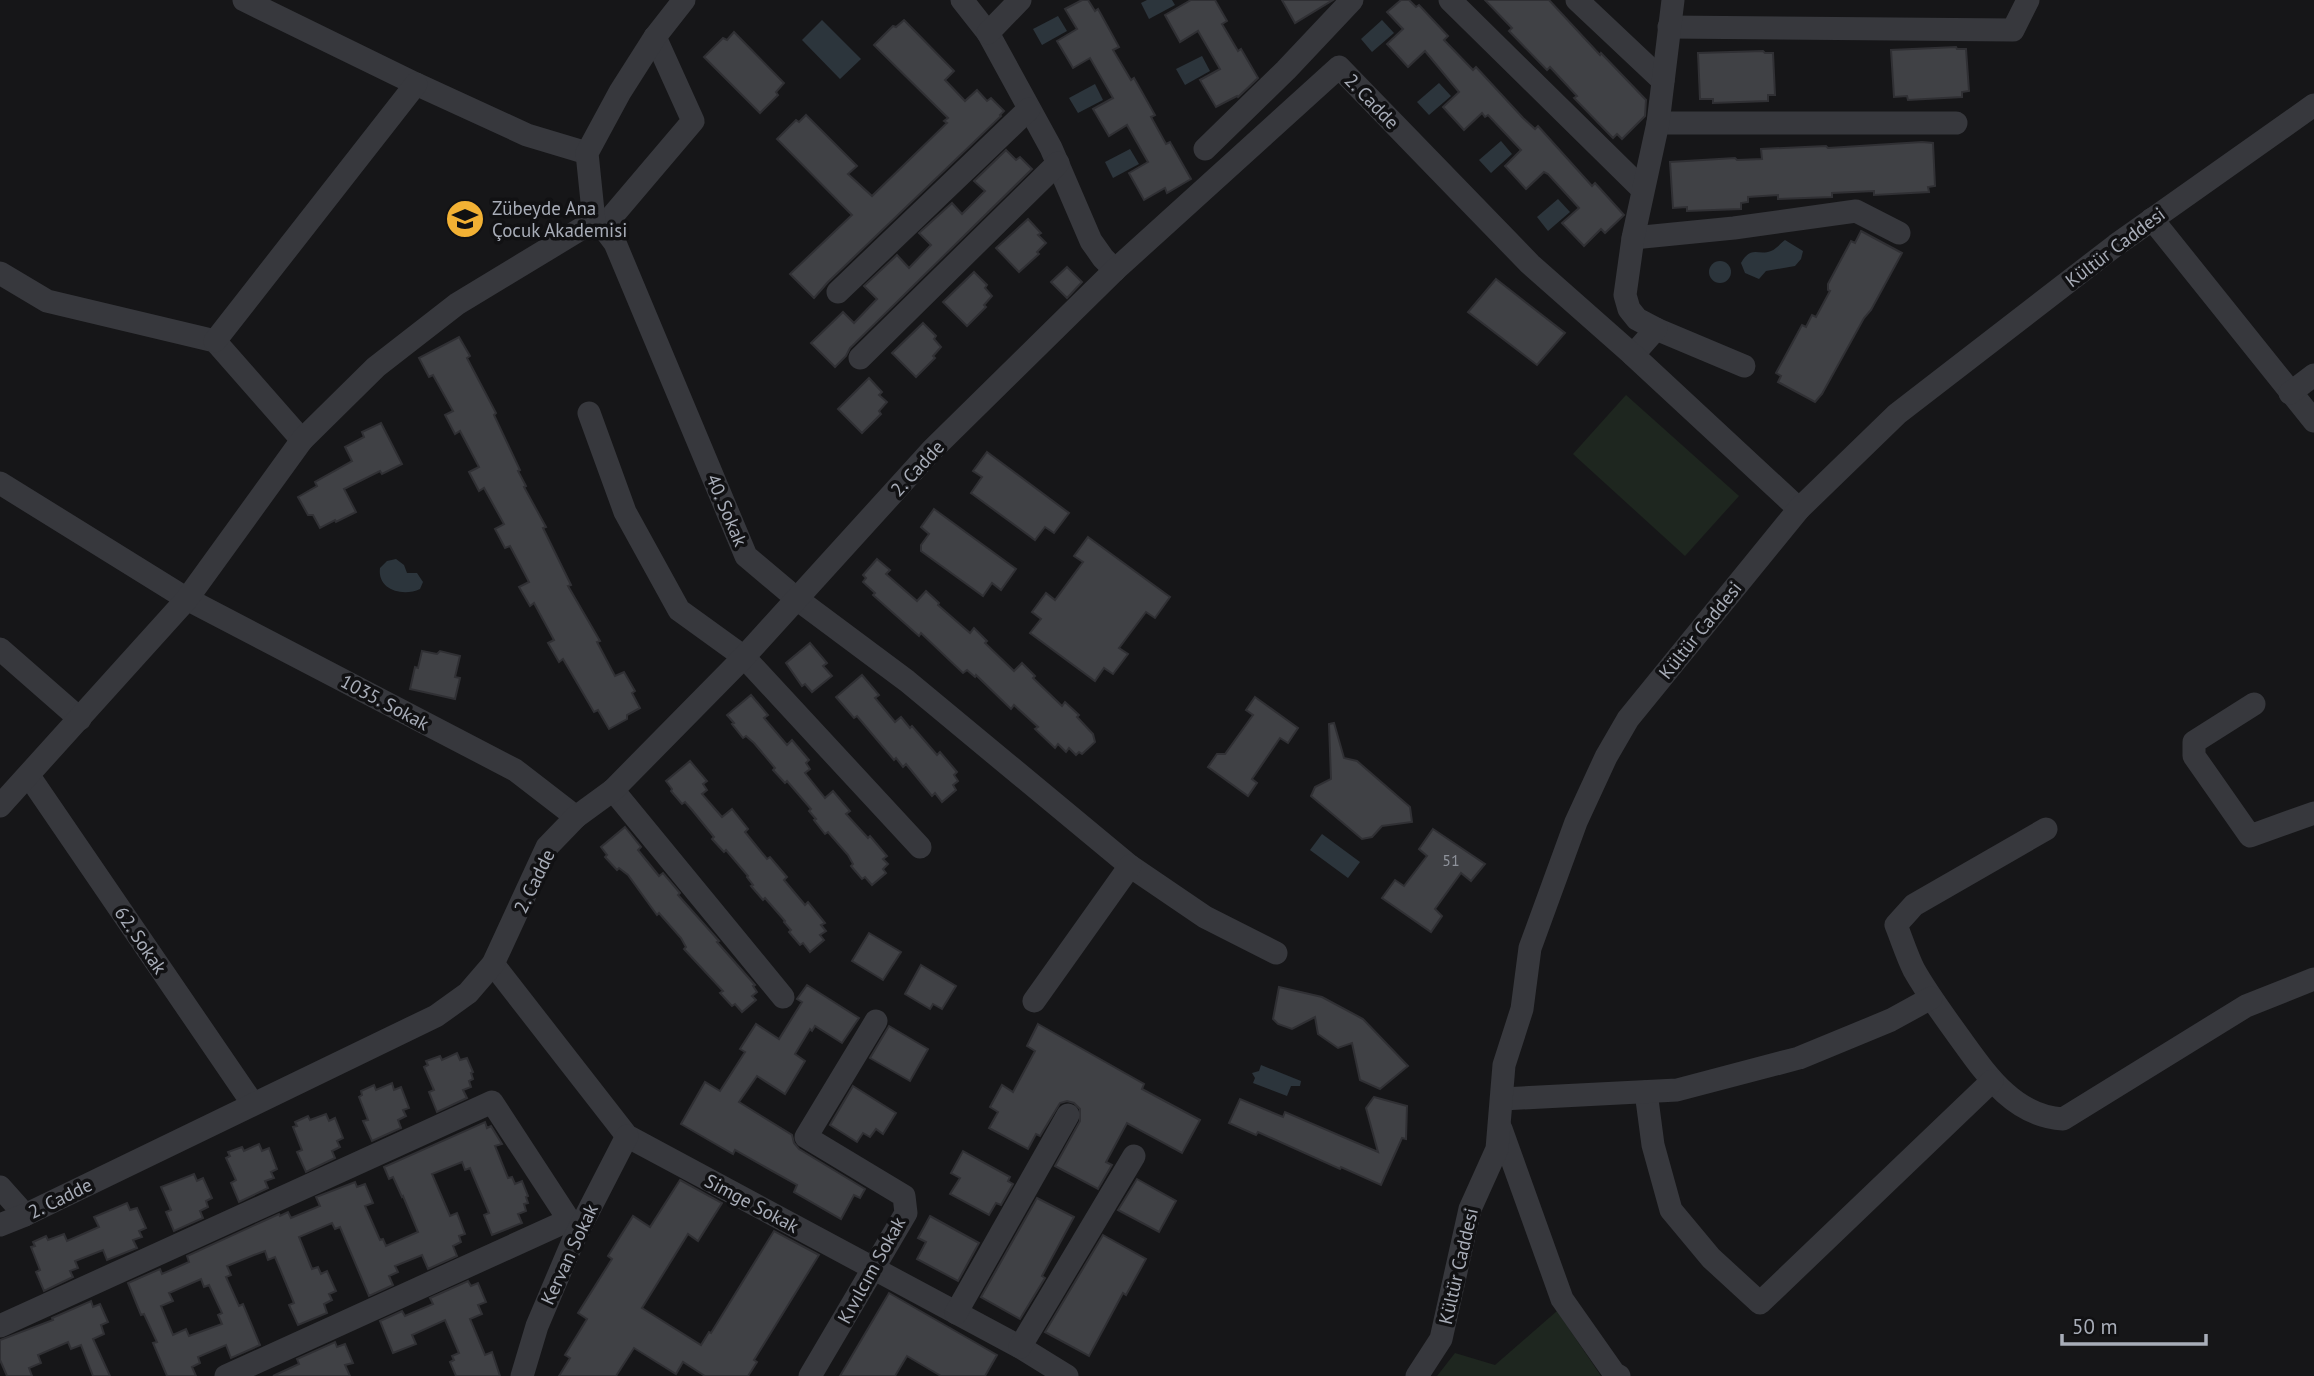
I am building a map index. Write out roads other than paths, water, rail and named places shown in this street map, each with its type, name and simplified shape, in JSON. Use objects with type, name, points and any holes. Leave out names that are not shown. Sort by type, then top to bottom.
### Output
[{"type":"street","points":[[244,0],[527,135],[587,153]]},
{"type":"street","points":[[598,224],[587,153],[655,37],[684,0]]},
{"type":"street","points":[[962,0],[988,33],[1058,163],[1091,241],[1115,270]]},
{"type":"street","points":[[988,33],[1020,0]]},
{"type":"street","points":[[1205,149],[1286,70],[1352,0]]},
{"type":"street","points":[[1450,0],[1642,189]]},
{"type":"street","points":[[1577,0],[1663,81]]},
{"type":"street","points":[[1673,0],[1658,123],[1642,189],[1625,295],[1629,309],[1637,318],[1656,330],[1744,366]]},
{"type":"street","points":[[1669,27],[2013,30],[2028,0]]},
{"type":"street","points":[[0,806],[187,599],[302,440],[376,367],[457,304],[598,224],[693,121],[655,37]]},
{"type":"street","name":"2. Cadde","points":[[0,1225],[436,1016],[468,993],[493,964],[547,847],[576,817],[613,790],[744,657],[932,450],[1115,270],[1339,67],[1530,264],[1799,509]]},
{"type":"street","points":[[215,341],[416,84]]},
{"type":"street","name":"Kültür Caddesi","points":[[1417,1376],[1441,1339],[1470,1209],[1497,1149],[1504,1065],[1521,1009],[1530,948],[1576,822],[1606,757],[1628,719],[1799,509],[1897,414],[2116,245],[2314,105]]},
{"type":"street","points":[[838,292],[1029,109]]},
{"type":"street","points":[[1658,123],[1956,123]]},
{"type":"street","points":[[860,358],[1058,163]]},
{"type":"street","points":[[1633,238],[1734,228],[1856,211],[1899,233]]},
{"type":"street","points":[[2152,219],[2314,421]]},
{"type":"street","name":"40. Sokak","points":[[598,224],[615,243],[746,556],[797,599],[907,681],[1130,866],[1205,917],[1276,953]]},
{"type":"street","points":[[0,273],[47,301],[215,341],[302,440]]},
{"type":"street","points":[[1633,355],[1656,330]]},
{"type":"street","points":[[2290,393],[2314,375]]},
{"type":"street","points":[[589,413],[625,512],[679,610],[744,657],[920,847]]},
{"type":"street","name":"1035. Sokak","points":[[0,483],[187,599],[515,770],[576,817]]},
{"type":"street","points":[[0,649],[80,719]]},
{"type":"street","points":[[2254,704],[2194,741],[2194,756],[2250,836],[2314,813]]},
{"type":"street","name":"62. Sokak","points":[[29,776],[253,1104]]},
{"type":"street","points":[[613,790],[783,997]]},
{"type":"street","points":[[2046,829],[1914,905],[1896,925],[1913,968],[1931,998],[1992,1081],[2011,1099],[2046,1118],[2063,1119],[2246,1006],[2314,979]]},
{"type":"street","points":[[1034,1001],[1130,866]]},
{"type":"street","name":"Simge Sokak","points":[[493,964],[627,1136],[1020,1347],[1067,1376]]},
{"type":"street","points":[[1502,1099],[1677,1090],[1799,1058],[1891,1020],[1931,998]]},
{"type":"street","name":"Kıvılcım Sokak","points":[[810,1376],[905,1213],[904,1196],[806,1137],[876,1021]]},
{"type":"street","points":[[1646,1092],[1653,1146],[1671,1210],[1711,1258],[1760,1303],[1992,1081]]},
{"type":"street","points":[[0,1326],[492,1102],[569,1220],[226,1376]]},
{"type":"street","points":[[956,1313],[1068,1115]]},
{"type":"street","points":[[1499,1122],[1562,1299],[1614,1373],[1619,1376]]},
{"type":"street","name":"Kervan Sokak","points":[[522,1376],[537,1326],[573,1241],[627,1136]]},
{"type":"street","points":[[1020,1347],[1134,1156]]},
{"type":"street","points":[[0,1187],[26,1214]]},
{"type":"place","name":"Zübeyde Ana Çocuk Akademisi","points":[[465,219]]}]
